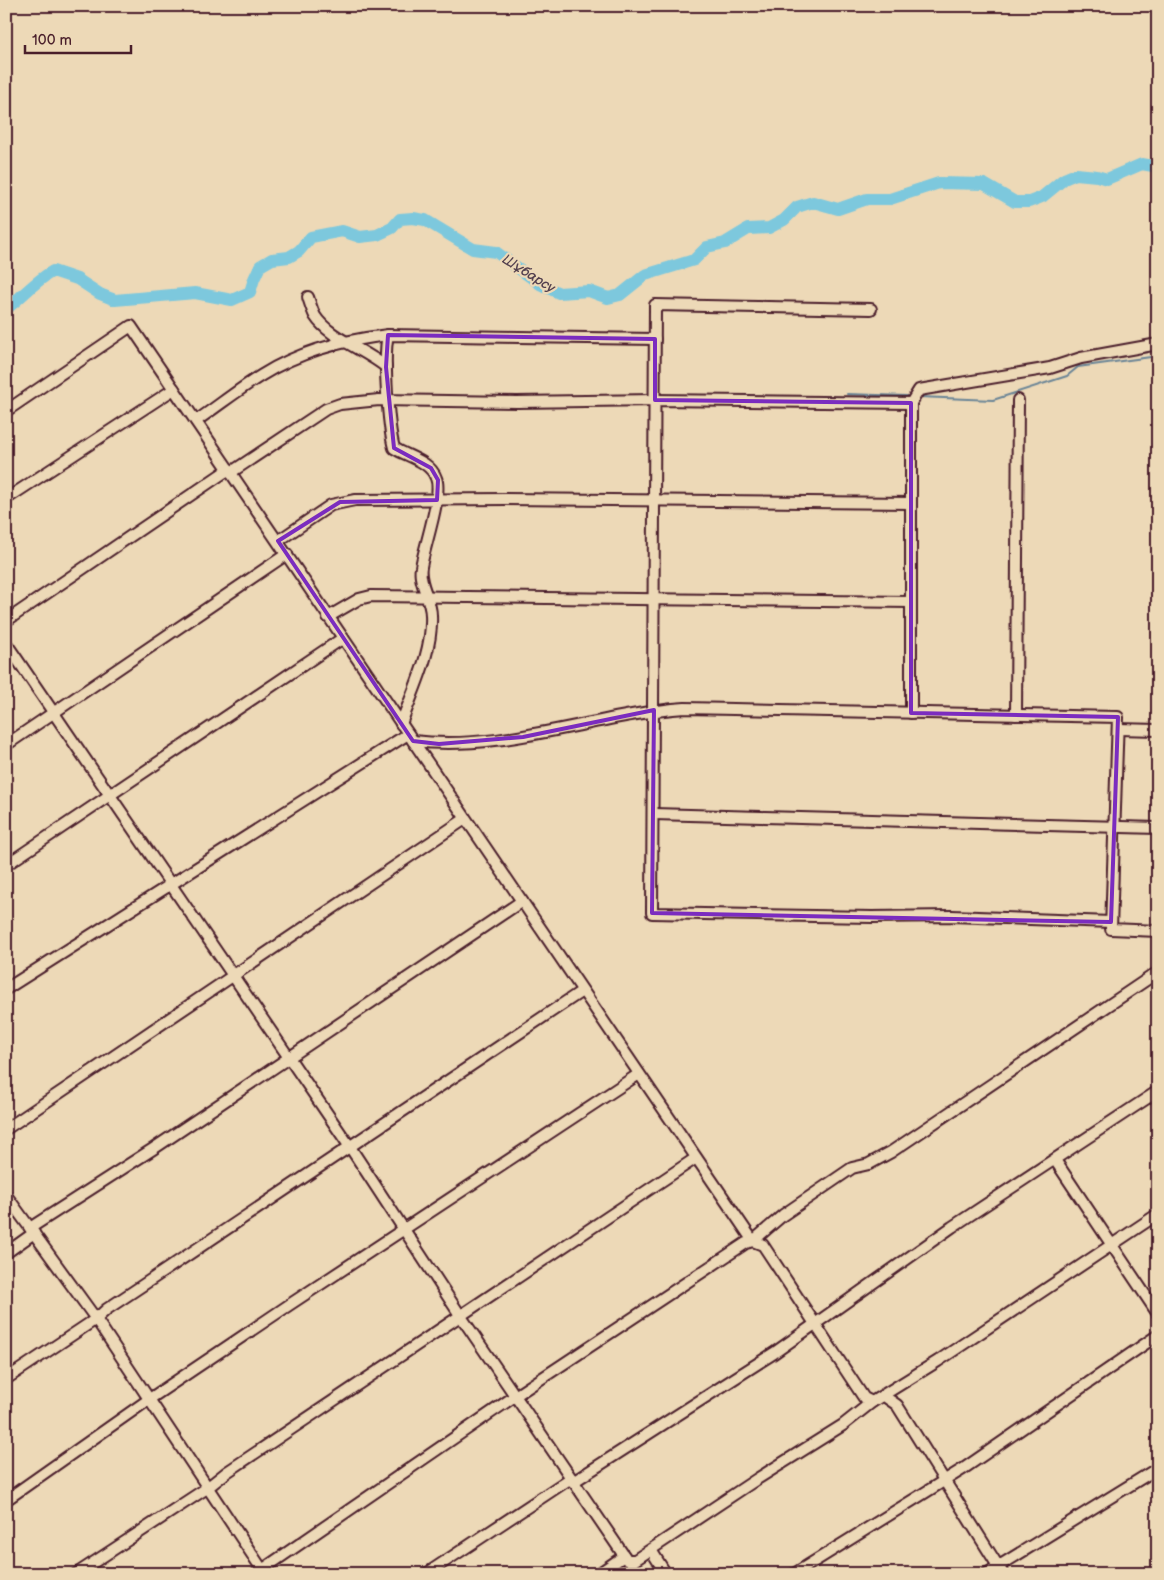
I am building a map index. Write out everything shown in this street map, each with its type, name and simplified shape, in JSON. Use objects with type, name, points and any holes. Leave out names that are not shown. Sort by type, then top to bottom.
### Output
[{"type":"street","points":[[308,297],[315,315],[324,326],[373,356],[386,367]]},
{"type":"street","points":[[871,309],[656,305],[652,913],[872,918],[952,916],[1111,922]]},
{"type":"street","points":[[6,411],[131,326],[753,1242]]},
{"type":"street","points":[[388,335],[385,346],[386,367],[394,448],[432,468],[438,480],[437,500],[420,570],[431,613],[428,639],[424,658],[402,724]]},
{"type":"street","points":[[196,421],[263,374],[308,352],[346,341],[388,335],[655,339]]},
{"type":"street","points":[[911,713],[911,403],[919,390],[1050,368],[1081,358],[1158,344]]},
{"type":"street","points":[[6,499],[174,389]]},
{"type":"street","points":[[6,622],[230,471],[326,410],[340,404],[389,400],[517,402],[655,400],[911,403]]},
{"type":"street","points":[[1016,715],[1018,400]]},
{"type":"street","points":[[278,540],[340,502],[654,500],[911,503]]},
{"type":"street","points":[[6,745],[287,554]]},
{"type":"street","points":[[328,617],[359,598],[371,596],[911,602]]},
{"type":"street","points":[[6,866],[343,638]]},
{"type":"street","points":[[6,643],[231,976],[350,1147],[404,1231],[572,1480],[624,1556],[632,1561],[757,1478],[843,1425],[872,1402],[884,1396],[1158,1214]]},
{"type":"street","points":[[6,989],[170,885],[410,738],[438,744],[523,737],[654,710],[685,708],[1118,717],[1111,929],[1158,931]]},
{"type":"street","points":[[1118,729],[1158,730]]},
{"type":"street","points":[[654,814],[1158,828]]},
{"type":"street","points":[[6,1129],[466,819]]},
{"type":"street","points":[[6,1253],[32,1230],[522,901]]},
{"type":"street","points":[[753,1242],[783,1215],[852,1168],[868,1164],[891,1152],[1158,972]]},
{"type":"street","points":[[6,1379],[582,991]]},
{"type":"street","points":[[6,1500],[148,1400],[639,1074]]},
{"type":"street","points":[[426,1574],[774,1353],[952,1227],[1158,1091]]},
{"type":"street","points":[[76,1574],[207,1488],[227,1472],[696,1158]]},
{"type":"street","points":[[1055,1160],[1158,1314]]},
{"type":"street","points":[[6,1196],[96,1320],[261,1572],[515,1396],[746,1243],[753,1242],[763,1245],[864,1398],[872,1402]]},
{"type":"street","points":[[794,1574],[944,1480],[1158,1335]]},
{"type":"street","points":[[884,1396],[897,1405],[1001,1570]]},
{"type":"street","points":[[986,1574],[1001,1570],[1158,1468]]},
{"type":"street","points":[[651,1550],[666,1574]]},
{"type":"street","points":[[598,1574],[624,1556]]},
{"type":"highlighted area","points":[[388,335],[655,339],[655,400],[911,403],[911,713],[1118,717],[1111,922],[652,913],[654,710],[523,737],[439,744],[413,741],[278,541],[340,502],[437,500],[438,480],[431,468],[394,448],[386,367]]},
{"type":"waterway","name":"Шұбарсу","points":[[6,309],[40,279],[53,271],[77,279],[100,294],[115,300],[195,293],[232,300],[250,292],[260,266],[272,259],[289,257],[299,251],[311,237],[342,231],[360,237],[377,235],[392,228],[400,219],[413,218],[425,220],[473,249],[496,252],[540,284],[559,293],[589,291],[608,298],[620,295],[645,275],[694,260],[707,247],[725,243],[748,229],[769,228],[784,220],[797,207],[813,202],[838,209],[867,199],[890,199],[939,183],[984,184],[1015,202],[1029,202],[1042,197],[1064,179],[1076,174],[1107,179],[1142,164],[1158,167]]},
{"type":"waterway","points":[[919,397],[993,400],[1067,376],[1078,367],[1158,356]]},
{"type":"waterway","points":[[847,394],[907,396]]}]
